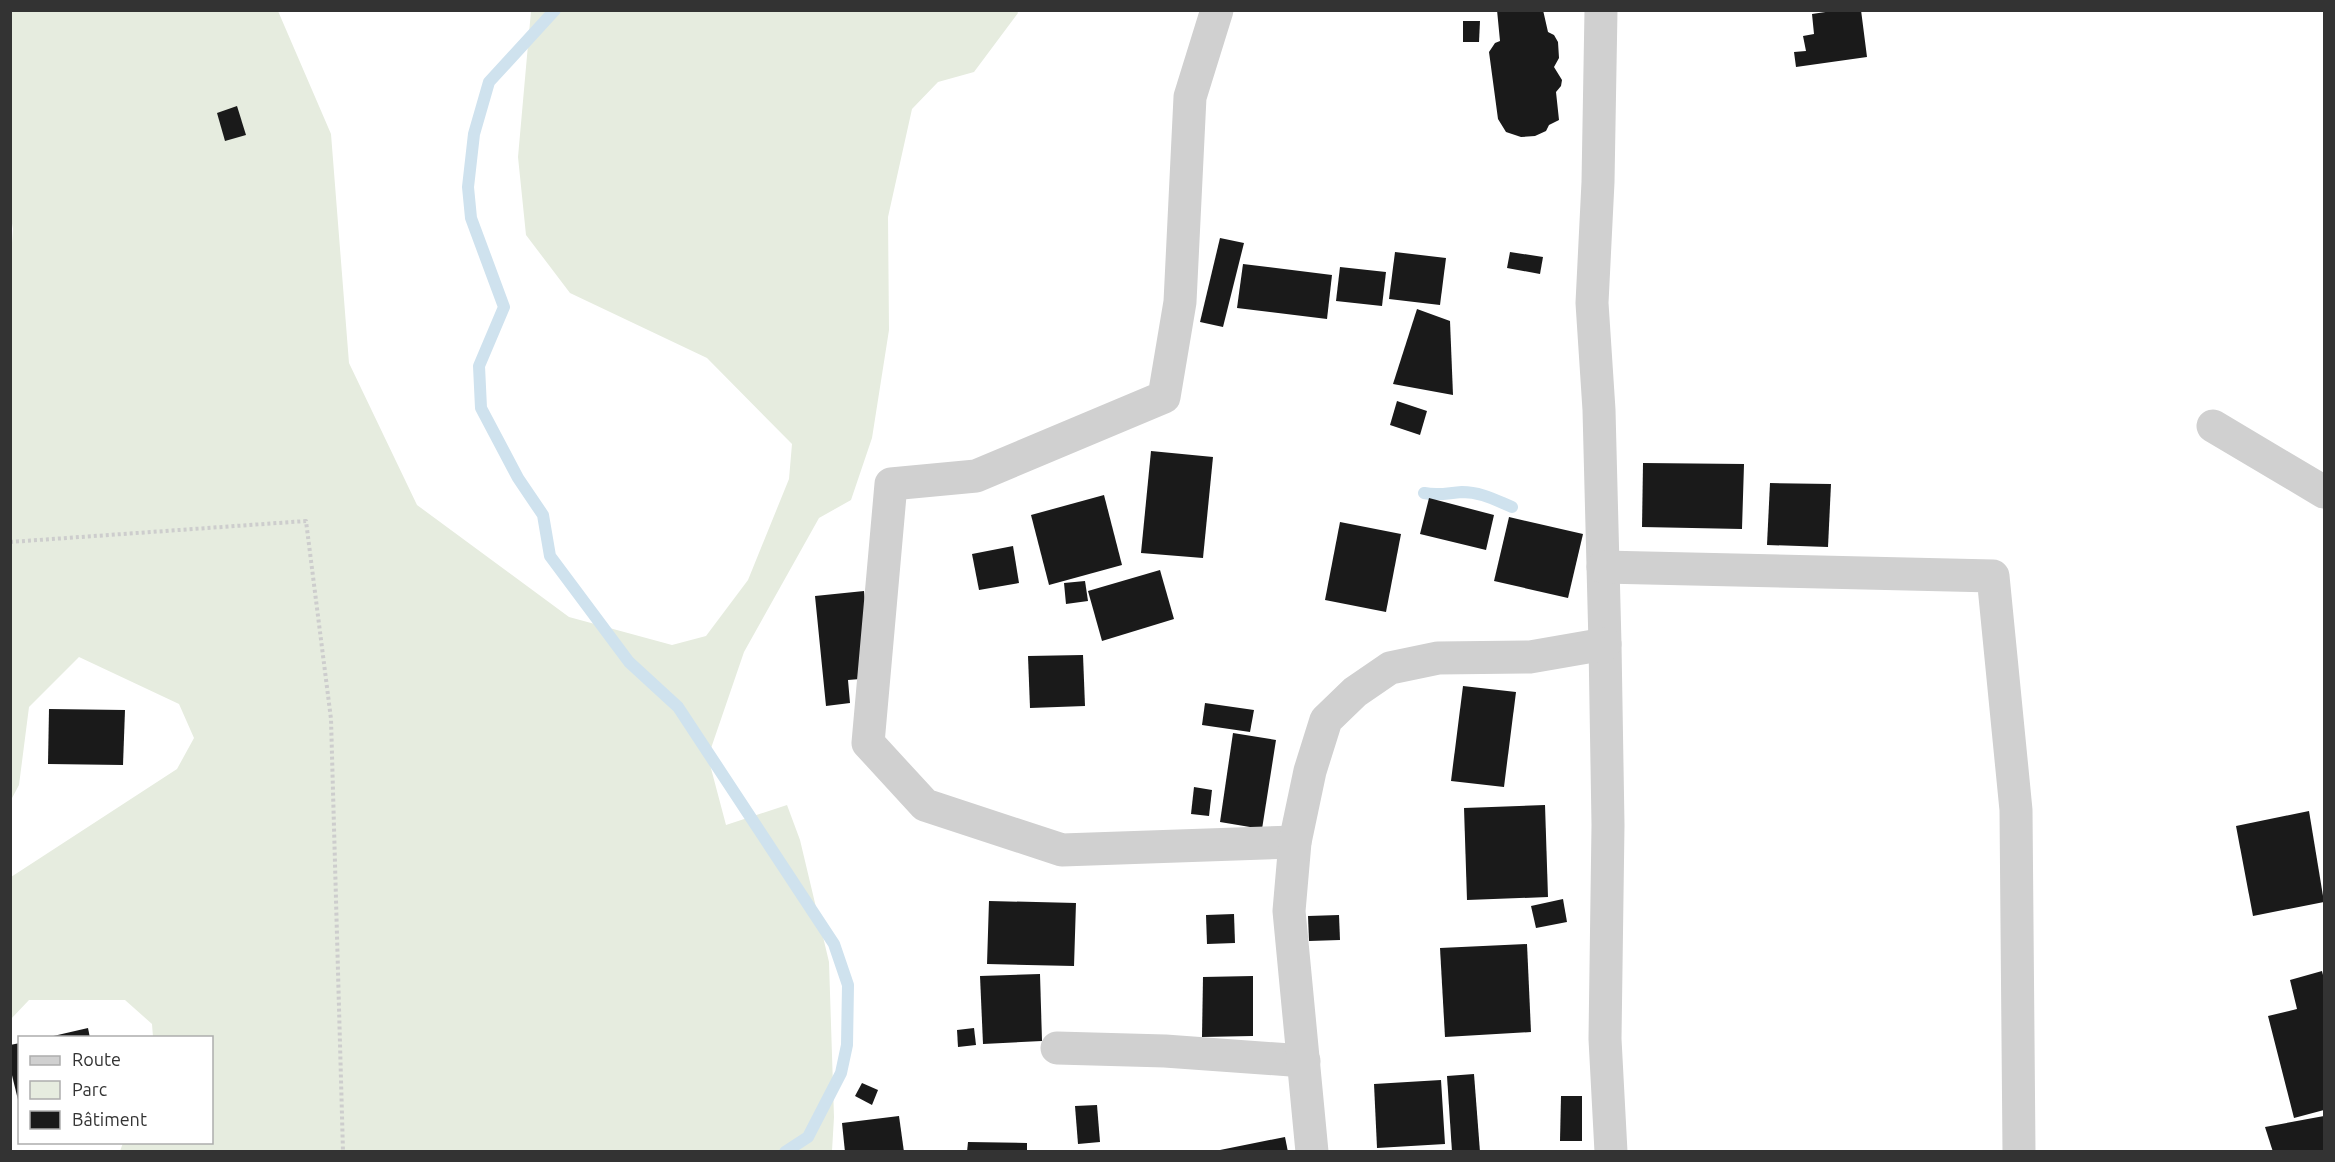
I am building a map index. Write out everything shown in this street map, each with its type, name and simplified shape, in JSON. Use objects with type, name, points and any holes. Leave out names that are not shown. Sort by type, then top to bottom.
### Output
[{"type":"street","points":[[1217,10],[1190,97],[1180,302],[1164,397],[976,476],[891,484],[868,743],[925,805],[1062,850],[1295,842]]},
{"type":"street","points":[[1601,10],[1598,182],[1592,303],[1599,410],[1605,644],[1608,825],[1605,1040],[1611,1152]]},
{"type":"street","points":[[2213,426],[2325,492]]},
{"type":"street","points":[[1603,567],[1993,576],[2016,810],[2019,1152]]},
{"type":"street","points":[[1312,1152],[1290,911],[1295,842],[1310,771],[1326,720],[1355,692],[1390,668],[1438,658],[1530,657],[1605,644]]},
{"type":"street","points":[[1057,1047],[1165,1051],[1304,1061]]},
{"type":"path","points":[[10,542],[306,521],[331,718],[343,1152]]},
{"type":"green space","points":[[11,11],[278,11],[331,134],[349,363],[417,505],[569,617],[672,645],[706,636],[748,580],[789,479],[792,444],[707,358],[570,293],[526,235],[518,157],[531,11],[1017,11],[1018,13],[974,72],[938,82],[912,109],[888,217],[889,330],[872,438],[851,500],[819,518],[744,652],[708,757],[726,825],[787,805],[800,840],[829,962],[834,1117],[832,1151],[120,1151],[123,1144],[213,1144],[213,1036],[153,1036],[152,1024],[125,1000],[29,1000],[11,1019],[11,877],[177,769],[194,738],[179,704],[79,657],[29,707],[19,785],[11,800],[10,271],[13,229],[10,212]]},
{"type":"building","points":[[1497,10],[1543,10],[1548,32],[1554,35],[1558,42],[1559,58],[1554,67],[1562,80],[1556,92],[1559,120],[1549,125],[1546,131],[1535,136],[1521,137],[1506,132],[1498,119],[1489,52],[1495,43],[1500,41]]},
{"type":"building","points":[[1861,10],[1867,57],[1796,67],[1794,52],[1806,51],[1803,36],[1814,34],[1812,14]]},
{"type":"building","points":[[1463,21],[1480,21],[1479,42],[1463,42]]},
{"type":"building","points":[[237,106],[246,135],[225,141],[217,113]]},
{"type":"building","points":[[1220,238],[1244,243],[1223,327],[1200,322]]},
{"type":"building","points":[[1395,252],[1446,258],[1440,305],[1389,299]]},
{"type":"building","points":[[1510,252],[1543,257],[1540,274],[1507,268]]},
{"type":"building","points":[[1243,264],[1332,275],[1327,319],[1237,308]]},
{"type":"building","points":[[1340,267],[1386,272],[1382,306],[1336,301]]},
{"type":"building","points":[[1417,309],[1450,321],[1453,395],[1393,384]]},
{"type":"building","points":[[1397,401],[1427,411],[1420,435],[1390,425]]},
{"type":"building","points":[[1151,451],[1213,457],[1203,558],[1141,553]]},
{"type":"building","points":[[1643,463],[1744,464],[1742,529],[1642,527]]},
{"type":"building","points":[[1770,483],[1831,484],[1828,547],[1767,545]]},
{"type":"building","points":[[1104,495],[1122,565],[1049,585],[1031,515]]},
{"type":"building","points":[[1429,498],[1494,515],[1486,550],[1420,534]]},
{"type":"building","points":[[1509,517],[1583,534],[1568,598],[1494,581]]},
{"type":"building","points":[[1340,522],[1401,534],[1386,612],[1325,600]]},
{"type":"building","points":[[1013,546],[1019,583],[979,590],[972,554]]},
{"type":"building","points":[[1160,570],[1174,619],[1102,641],[1088,591]]},
{"type":"building","points":[[1085,581],[1088,601],[1066,604],[1064,583]]},
{"type":"building","points":[[864,591],[872,678],[848,680],[850,703],[826,706],[815,596]]},
{"type":"building","points":[[1083,655],[1085,706],[1030,708],[1028,656]]},
{"type":"building","points":[[1463,686],[1516,692],[1504,787],[1451,781]]},
{"type":"building","points":[[1205,703],[1254,710],[1250,732],[1202,725]]},
{"type":"building","points":[[49,709],[125,710],[123,765],[48,764]]},
{"type":"building","points":[[1233,733],[1276,740],[1262,829],[1220,822]]},
{"type":"building","points":[[1194,787],[1212,790],[1209,816],[1191,814]]},
{"type":"building","points":[[1545,805],[1548,897],[1467,900],[1464,808]]},
{"type":"building","points":[[2309,811],[2324,902],[2253,916],[2236,826]]},
{"type":"building","points":[[1563,899],[1567,922],[1536,928],[1531,906]]},
{"type":"building","points":[[989,901],[1076,903],[1074,966],[987,964]]},
{"type":"building","points":[[1234,914],[1235,943],[1207,944],[1206,915]]},
{"type":"building","points":[[1339,915],[1340,940],[1309,941],[1308,916]]},
{"type":"building","points":[[1527,944],[1531,1032],[1445,1037],[1440,948]]},
{"type":"building","points":[[2322,971],[2324,979],[2324,1110],[2294,1118],[2268,1016],[2297,1009],[2290,980]]},
{"type":"building","points":[[1040,974],[1042,1041],[983,1044],[980,976]]},
{"type":"building","points":[[1253,976],[1253,1036],[1202,1037],[1203,977]]},
{"type":"building","points":[[88,1028],[90,1036],[53,1036]]},
{"type":"building","points":[[974,1028],[976,1045],[958,1047],[957,1030]]},
{"type":"building","points":[[18,1043],[18,1100],[10,1067],[10,1045]]},
{"type":"building","points":[[1474,1074],[1480,1152],[1452,1152],[1447,1076]]},
{"type":"building","points":[[1441,1080],[1445,1144],[1377,1148],[1374,1084]]},
{"type":"building","points":[[862,1083],[878,1090],[872,1105],[855,1096]]},
{"type":"building","points":[[1561,1096],[1582,1096],[1582,1141],[1560,1141]]},
{"type":"building","points":[[1097,1105],[1100,1142],[1078,1144],[1075,1106]]},
{"type":"building","points":[[899,1116],[904,1152],[845,1152],[842,1123]]},
{"type":"building","points":[[2324,1116],[2324,1152],[2273,1152],[2265,1127]]},
{"type":"building","points":[[1285,1137],[1288,1152],[1220,1152],[1220,1150]]},
{"type":"building","points":[[968,1142],[1027,1143],[1027,1152],[967,1152]]},
{"type":"waterway","points":[[555,10],[489,82],[474,134],[468,187],[471,218],[504,307],[479,366],[481,408],[518,478],[543,515],[550,556],[629,662],[678,707],[834,944],[848,985],[847,1045],[841,1073],[808,1137],[785,1152]]},
{"type":"waterway","points":[[1424,493],[1475,493],[1512,507]]}]
